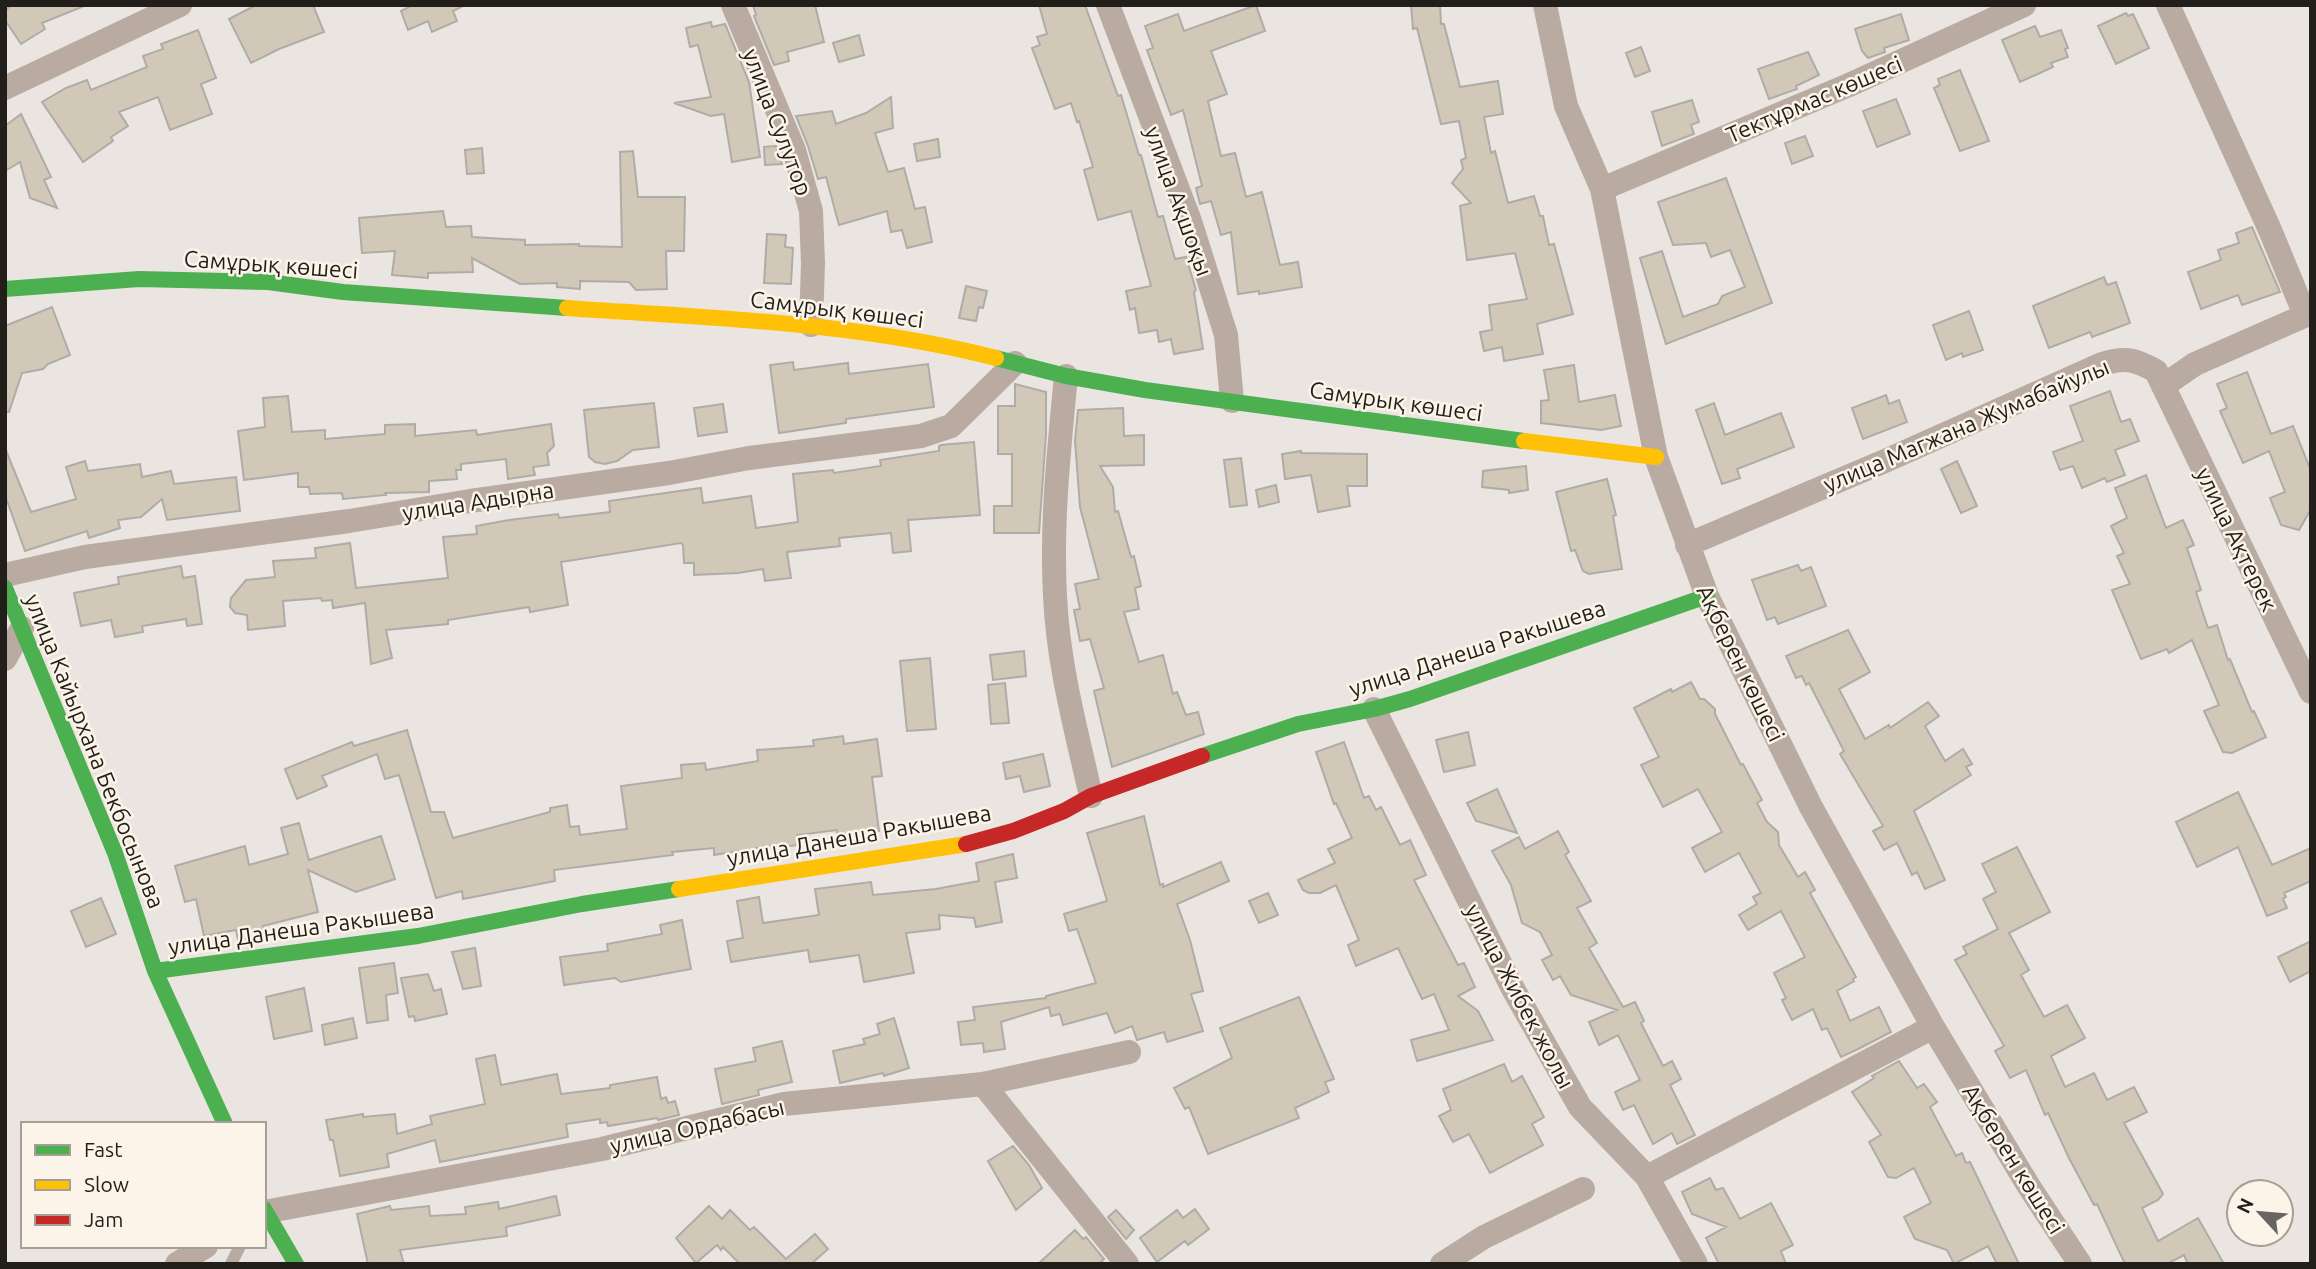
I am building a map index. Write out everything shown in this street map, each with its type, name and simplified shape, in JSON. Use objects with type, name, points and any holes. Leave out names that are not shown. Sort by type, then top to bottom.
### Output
[{"type":"street","points":[[9,77],[180,5]]},
{"type":"street","name":"улица Сулутор","points":[[733,5],[794,150],[811,211],[811,325]]},
{"type":"street","name":"улица Ақшоқы","points":[[1108,5],[1190,221],[1222,322],[1226,335],[1232,401]]},
{"type":"street","name":"Ақберен көшесі","points":[[1545,5],[1566,106],[1602,189],[1656,457],[1707,596],[1811,807],[1933,1027],[2028,1185],[2080,1264]]},
{"type":"street","name":"Тектұрмас көшесі","points":[[1602,189],[1849,85],[2024,5]]},
{"type":"street","points":[[2163,386],[2195,364],[2308,314],[2168,5]]},
{"type":"street","name":"Самұрық көшесі","points":[[5,289],[139,279],[268,282],[343,292],[811,325],[965,350],[1066,376],[1145,390],[1439,431],[1656,457]]},
{"type":"street","name":"улица Магжана Жумабайулы","points":[[1687,545],[1885,461],[2102,364],[2136,359],[2156,371],[2163,386]]},
{"type":"street","name":"улица Адырна","points":[[5,575],[85,556],[349,521],[669,473],[749,458],[921,436],[951,426],[1015,363]]},
{"type":"street","points":[[1066,376],[1054,495],[1055,597],[1065,687],[1091,796]]},
{"type":"street","name":"улица Ақтерек","points":[[2163,386],[2311,692]]},
{"type":"street","name":"улица Кайырхана Бекбосынова","points":[[5,588],[115,853],[155,971],[224,1122]]},
{"type":"street","name":"улица Данеша Ракышева","points":[[155,971],[418,936],[582,904],[970,844],[1013,831],[1064,811],[1091,796],[1169,767],[1298,724],[1374,709],[1496,670],[1707,596]]},
{"type":"street","points":[[5,659],[22,628]]},
{"type":"street","name":"улица Жибек жолы","points":[[1374,709],[1512,987],[1580,1107],[1647,1177],[1696,1264]]},
{"type":"street","points":[[1647,1177],[1933,1027]]},
{"type":"street","name":"улица Ордабасы","points":[[266,1211],[602,1149],[784,1104],[983,1084],[1129,1052]]},
{"type":"street","points":[[983,1084],[1127,1264]]},
{"type":"street","points":[[1442,1264],[1485,1237],[1583,1189]]},
{"type":"street","points":[[266,1213],[296,1264]]},
{"type":"street","points":[[177,1264],[203,1248]]},
{"type":"lane","points":[[231,1264],[239,1248]]},
{"type":"building","points":[[13,5],[84,6],[42,23],[45,29],[21,44],[5,20],[5,10]]},
{"type":"building","points":[[256,5],[313,5],[324,32],[251,63],[229,19]]},
{"type":"building","points":[[413,5],[465,5],[453,11],[457,21],[432,32],[428,21],[408,30],[401,11]]},
{"type":"building","points":[[753,5],[815,5],[824,42],[787,52],[789,61],[774,65],[754,16]]},
{"type":"building","points":[[1039,5],[1085,5],[1118,96],[1121,95],[1158,217],[1163,216],[1175,259],[1186,257],[1196,290],[1194,292],[1203,349],[1174,354],[1171,339],[1159,342],[1157,330],[1139,333],[1135,308],[1130,310],[1126,291],[1151,286],[1131,211],[1098,220],[1084,170],[1093,167],[1079,121],[1077,122],[1071,103],[1055,109],[1032,48],[1040,45],[1037,37],[1047,34]]},
{"type":"building","points":[[1256,5],[1265,31],[1211,51],[1227,94],[1208,101],[1221,156],[1235,153],[1246,197],[1262,192],[1280,265],[1298,262],[1302,287],[1259,294],[1259,291],[1238,294],[1231,232],[1221,235],[1211,201],[1200,204],[1196,188],[1202,186],[1183,110],[1171,115],[1147,50],[1153,48],[1145,26],[1178,14],[1184,31]]},
{"type":"building","points":[[1411,5],[1440,5],[1441,24],[1444,24],[1460,87],[1498,81],[1503,114],[1484,117],[1491,153],[1495,151],[1508,203],[1534,196],[1540,216],[1543,216],[1549,245],[1554,244],[1573,314],[1537,324],[1543,354],[1504,361],[1502,347],[1484,351],[1480,332],[1492,330],[1489,305],[1527,299],[1515,253],[1467,260],[1460,206],[1471,203],[1452,183],[1463,169],[1461,160],[1466,158],[1459,121],[1441,124],[1417,28],[1413,29]]},
{"type":"building","points":[[2126,13],[2128,16],[2133,14],[2149,48],[2116,64],[2098,26]]},
{"type":"building","points":[[1901,14],[1909,40],[1884,48],[1885,52],[1868,58],[1862,51],[1855,29]]},
{"type":"building","points":[[711,22],[712,27],[725,24],[749,82],[760,157],[732,162],[724,114],[711,116],[674,103],[711,97],[698,45],[690,47],[686,28]]},
{"type":"building","points":[[2035,26],[2040,37],[2061,30],[2068,48],[2065,49],[2068,57],[2051,63],[2053,67],[2020,82],[2002,40]]},
{"type":"building","points":[[198,30],[216,78],[201,84],[212,114],[170,130],[158,97],[119,112],[128,126],[111,137],[113,141],[83,162],[42,102],[87,80],[91,90],[147,67],[143,56],[163,49],[161,44]]},
{"type":"building","points":[[859,35],[864,55],[839,62],[833,43]]},
{"type":"building","points":[[1641,47],[1650,71],[1635,77],[1626,53]]},
{"type":"building","points":[[1808,52],[1819,75],[1796,86],[1797,89],[1769,99],[1758,69]]},
{"type":"building","points":[[1960,70],[1989,141],[1960,151],[1934,88],[1940,85],[1938,79]]},
{"type":"building","points":[[891,97],[893,128],[875,133],[888,172],[904,168],[915,209],[925,207],[932,242],[907,248],[902,230],[891,232],[887,211],[839,225],[826,177],[818,179],[796,116],[832,111],[836,124],[866,113]]},
{"type":"building","points":[[1896,99],[1910,134],[1877,147],[1863,111]]},
{"type":"building","points":[[1692,100],[1699,122],[1691,125],[1694,134],[1662,146],[1652,112]]},
{"type":"building","points":[[21,114],[51,177],[44,180],[57,208],[30,198],[20,162],[5,171],[5,126]]},
{"type":"building","points":[[1805,136],[1813,156],[1792,164],[1785,143]]},
{"type":"building","points":[[938,139],[940,157],[917,161],[914,144]]},
{"type":"building","points":[[776,146],[782,164],[765,165],[764,147]]},
{"type":"building","points":[[482,148],[484,173],[467,174],[465,150]]},
{"type":"building","points":[[633,151],[638,197],[685,197],[684,251],[666,251],[667,289],[636,290],[629,282],[580,281],[580,289],[557,287],[557,283],[520,284],[472,258],[473,272],[428,273],[428,278],[392,275],[395,251],[362,253],[359,218],[443,211],[446,227],[471,226],[472,237],[525,240],[525,245],[579,244],[622,247],[620,152]]},
{"type":"building","points":[[1726,178],[1772,303],[1666,344],[1640,258],[1662,251],[1683,317],[1718,304],[1722,296],[1745,287],[1730,250],[1711,257],[1706,243],[1673,245],[1658,202]]},
{"type":"building","points":[[2252,227],[2280,292],[2242,305],[2238,295],[2201,309],[2188,272],[2221,260],[2218,250],[2239,243],[2236,233]]},
{"type":"building","points":[[767,234],[786,235],[785,247],[793,248],[791,284],[764,283]]},
{"type":"building","points":[[2104,277],[2107,285],[2116,282],[2130,323],[2092,337],[2090,332],[2049,348],[2033,306]]},
{"type":"building","points":[[966,286],[987,291],[976,321],[959,318]]},
{"type":"building","points":[[52,307],[70,355],[48,364],[43,369],[22,373],[9,412],[5,412],[5,326]]},
{"type":"building","points":[[1969,311],[1983,350],[1963,357],[1962,353],[1946,360],[1933,325]]},
{"type":"building","points":[[793,362],[794,370],[848,363],[849,374],[928,364],[934,407],[846,419],[846,423],[779,433],[770,365]]},
{"type":"building","points":[[1574,365],[1579,402],[1615,395],[1621,426],[1601,430],[1541,423],[1541,401],[1549,400],[1544,370]]},
{"type":"building","points":[[2247,372],[2271,434],[2293,426],[2311,471],[2311,509],[2299,530],[2281,525],[2270,498],[2285,492],[2269,451],[2243,463],[2220,411],[2227,408],[2217,384]]},
{"type":"building","points":[[1015,384],[1046,392],[1039,533],[994,533],[994,506],[1012,506],[1012,454],[998,454],[998,406],[1015,406]]},
{"type":"building","points":[[2110,391],[2121,422],[2130,419],[2139,441],[2115,450],[2125,475],[2107,482],[2105,478],[2082,488],[2073,466],[2060,470],[2053,452],[2083,441],[2070,406]]},
{"type":"building","points":[[1886,395],[1889,404],[1899,400],[1907,422],[1863,439],[1852,408]]},
{"type":"building","points":[[288,396],[292,432],[325,430],[325,439],[385,434],[385,425],[415,424],[415,436],[476,430],[477,435],[551,424],[554,446],[547,453],[549,465],[533,467],[535,475],[508,479],[506,459],[461,464],[461,470],[456,470],[457,479],[429,481],[429,492],[385,493],[386,495],[343,499],[342,493],[310,494],[309,487],[298,487],[298,473],[244,480],[238,431],[265,427],[263,398]]},
{"type":"building","points":[[654,403],[659,447],[633,450],[617,461],[605,464],[595,462],[589,457],[584,410]]},
{"type":"building","points":[[1714,403],[1725,435],[1781,413],[1794,447],[1737,469],[1740,478],[1722,484],[1696,410]]},
{"type":"building","points":[[723,404],[727,432],[698,436],[694,408]]},
{"type":"building","points":[[1123,408],[1124,436],[1144,435],[1144,465],[1100,466],[1113,487],[1115,512],[1118,511],[1131,557],[1134,556],[1141,586],[1135,588],[1139,609],[1124,612],[1139,662],[1163,655],[1173,694],[1177,692],[1186,715],[1198,712],[1204,734],[1112,767],[1094,691],[1104,688],[1090,639],[1080,641],[1074,610],[1080,609],[1075,584],[1099,579],[1080,507],[1075,441],[1078,410]]},
{"type":"building","points":[[974,442],[980,515],[908,520],[911,551],[893,553],[891,533],[839,538],[840,546],[787,552],[791,578],[765,581],[763,569],[694,575],[694,563],[684,563],[681,543],[561,562],[568,605],[530,612],[529,607],[448,620],[448,624],[386,630],[392,658],[371,664],[365,603],[333,608],[332,600],[322,601],[321,598],[283,601],[285,626],[248,630],[247,615],[235,613],[230,607],[231,598],[246,580],[275,577],[273,561],[316,558],[315,548],[350,543],[356,588],[448,578],[443,537],[477,534],[476,526],[509,520],[558,514],[559,518],[610,512],[609,501],[701,488],[703,503],[751,496],[756,528],[798,522],[793,474],[833,470],[834,473],[881,466],[880,460],[939,451],[941,445]]},
{"type":"building","points":[[5,448],[31,512],[76,499],[66,467],[85,461],[88,471],[140,464],[142,477],[171,471],[174,484],[236,477],[240,511],[167,520],[162,499],[141,517],[118,520],[120,528],[89,538],[87,531],[25,551],[5,495]]},
{"type":"building","points":[[1301,451],[1367,454],[1367,486],[1347,486],[1350,506],[1318,512],[1311,475],[1285,479],[1282,454]]},
{"type":"building","points":[[1241,458],[1247,505],[1230,507],[1224,460]]},
{"type":"building","points":[[1957,461],[1977,506],[1961,513],[1941,469]]},
{"type":"building","points":[[1526,466],[1528,490],[1509,493],[1509,490],[1482,487],[1483,471]]},
{"type":"building","points":[[2146,475],[2166,528],[2183,520],[2194,545],[2187,548],[2201,590],[2196,592],[2208,628],[2217,625],[2228,660],[2230,659],[2252,712],[2254,711],[2266,737],[2232,753],[2223,752],[2204,711],[2219,705],[2192,640],[2169,653],[2167,649],[2141,659],[2112,590],[2130,584],[2117,556],[2124,553],[2111,526],[2127,518],[2115,488]]},
{"type":"building","points":[[1607,479],[1616,515],[1613,516],[1622,569],[1589,574],[1583,571],[1575,550],[1571,551],[1556,492]]},
{"type":"building","points":[[1276,485],[1279,502],[1259,507],[1256,490]]},
{"type":"building","points":[[1798,565],[1801,571],[1811,567],[1826,606],[1778,624],[1775,617],[1767,620],[1752,580]]},
{"type":"building","points":[[181,566],[183,578],[195,576],[202,624],[187,626],[186,619],[142,626],[143,632],[115,637],[111,620],[81,626],[74,593],[119,584],[118,577]]},
{"type":"building","points":[[1848,630],[1870,672],[1839,689],[1865,739],[1889,725],[1890,728],[1928,702],[1939,716],[1925,726],[1945,761],[1963,749],[1972,764],[1966,767],[1971,775],[1914,811],[1945,880],[1925,889],[1917,872],[1912,875],[1897,843],[1884,850],[1873,831],[1883,826],[1840,754],[1844,751],[1809,683],[1806,685],[1802,676],[1796,678],[1786,656]]},
{"type":"building","points":[[1024,651],[1026,676],[993,680],[990,655]]},
{"type":"building","points":[[930,658],[936,729],[907,731],[900,661]]},
{"type":"building","points":[[1691,682],[1700,699],[1704,699],[1715,709],[1715,714],[1741,765],[1743,764],[1762,800],[1757,803],[1767,822],[1778,832],[1779,845],[1798,877],[1805,872],[1815,890],[1810,893],[1856,977],[1837,991],[1850,1021],[1879,1007],[1891,1032],[1841,1057],[1827,1028],[1822,1030],[1813,1009],[1792,1020],[1782,1000],[1786,998],[1774,973],[1805,957],[1781,911],[1748,930],[1739,915],[1757,904],[1753,897],[1761,893],[1739,853],[1705,872],[1692,848],[1722,832],[1698,789],[1663,807],[1641,765],[1659,757],[1634,708]]},
{"type":"building","points":[[1005,683],[1009,723],[991,724],[988,685]]},
{"type":"building","points":[[407,730],[431,812],[444,812],[453,838],[567,805],[570,827],[579,826],[580,835],[627,829],[621,786],[682,778],[681,765],[705,763],[706,770],[758,761],[757,750],[814,746],[813,740],[843,736],[844,744],[877,739],[882,776],[872,777],[879,831],[838,838],[837,830],[797,835],[798,845],[775,848],[774,845],[714,855],[714,848],[672,852],[673,855],[554,870],[555,881],[463,899],[462,891],[436,898],[399,775],[385,779],[377,754],[322,776],[327,786],[297,799],[285,769],[352,742],[354,746]]},
{"type":"building","points":[[1468,732],[1475,765],[1444,772],[1436,740]]},
{"type":"building","points":[[1344,742],[1364,798],[1369,796],[1376,810],[1381,807],[1400,845],[1410,840],[1426,875],[1414,880],[1458,965],[1464,963],[1475,987],[1458,996],[1478,1011],[1493,1040],[1417,1061],[1411,1040],[1449,1030],[1434,994],[1422,999],[1398,948],[1356,966],[1348,945],[1359,940],[1336,885],[1320,893],[1309,893],[1303,890],[1298,880],[1335,863],[1328,849],[1352,838],[1336,803],[1334,804],[1316,752]]},
{"type":"building","points":[[1043,754],[1050,786],[1024,792],[1020,776],[1006,779],[1003,763]]},
{"type":"building","points":[[1497,789],[1517,833],[1476,821],[1467,803]]},
{"type":"building","points":[[2238,792],[2272,865],[2311,848],[2311,881],[2284,893],[2286,897],[2283,899],[2287,908],[2267,916],[2238,847],[2197,867],[2176,822]]},
{"type":"building","points":[[1144,816],[1160,885],[1163,884],[1163,887],[1221,862],[1229,881],[1177,904],[1190,940],[1203,991],[1191,994],[1203,1031],[1167,1042],[1164,1032],[1137,1040],[1132,1026],[1115,1033],[1107,1013],[1063,1025],[1060,1014],[1051,1016],[1049,1007],[1001,1022],[1005,1049],[984,1052],[983,1043],[961,1045],[958,1022],[975,1020],[973,1007],[1046,998],[1096,983],[1077,929],[1069,931],[1064,914],[1107,901],[1087,833]]},
{"type":"building","points":[[299,823],[309,860],[381,836],[395,879],[356,892],[308,870],[318,912],[263,926],[264,936],[238,940],[236,930],[204,936],[196,899],[185,902],[175,866],[245,846],[249,865],[288,854],[281,828]]},
{"type":"building","points":[[1558,831],[1569,852],[1565,855],[1591,901],[1577,908],[1597,943],[1589,948],[1623,1007],[1635,1002],[1644,1021],[1641,1023],[1663,1066],[1672,1061],[1681,1079],[1670,1085],[1695,1135],[1677,1144],[1672,1133],[1653,1144],[1634,1105],[1623,1110],[1615,1092],[1640,1080],[1618,1035],[1599,1045],[1589,1022],[1617,1010],[1571,995],[1560,976],[1553,980],[1542,960],[1552,955],[1540,932],[1522,923],[1511,885],[1492,851],[1519,837],[1525,849]]},
{"type":"building","points":[[2017,847],[2050,912],[2009,933],[2029,970],[2021,975],[2044,1017],[2067,1005],[2085,1038],[2051,1056],[2065,1087],[2094,1073],[2107,1100],[2134,1087],[2147,1112],[2124,1123],[2163,1194],[2158,1200],[2142,1208],[2158,1241],[2198,1218],[2224,1264],[2188,1264],[2184,1255],[2167,1264],[2125,1264],[2097,1204],[2094,1205],[2048,1113],[2045,1115],[2026,1070],[2010,1078],[1995,1051],[2004,1046],[1955,960],[1967,954],[1963,947],[1998,929],[1983,899],[1996,892],[1982,864]]},
{"type":"building","points":[[1013,854],[1017,878],[995,882],[1002,922],[976,927],[974,918],[939,915],[940,929],[906,933],[914,973],[864,982],[859,955],[810,962],[808,950],[731,962],[727,941],[743,938],[737,901],[759,897],[763,923],[819,915],[815,889],[871,882],[873,895],[936,889],[979,881],[976,863]]},
{"type":"building","points":[[1268,893],[1278,915],[1259,923],[1249,901]]},
{"type":"building","points":[[101,898],[116,934],[86,947],[71,911]]},
{"type":"building","points":[[682,920],[691,969],[621,982],[615,978],[564,985],[560,957],[608,951],[607,944],[662,934],[660,925]]},
{"type":"building","points":[[2311,941],[2311,971],[2290,982],[2278,957]]},
{"type":"building","points":[[475,948],[481,986],[463,989],[452,952]]},
{"type":"building","points":[[394,963],[398,993],[386,995],[388,1020],[367,1023],[359,968]]},
{"type":"building","points":[[428,974],[434,991],[441,989],[447,1014],[415,1021],[414,1016],[409,1017],[401,978]]},
{"type":"building","points":[[304,988],[312,1031],[274,1039],[266,997]]},
{"type":"building","points":[[1299,997],[1334,1079],[1325,1082],[1329,1092],[1295,1108],[1299,1118],[1208,1154],[1189,1107],[1185,1109],[1174,1088],[1232,1058],[1220,1028]]},
{"type":"building","points":[[353,1018],[357,1038],[325,1045],[322,1025]]},
{"type":"building","points":[[894,1018],[909,1068],[884,1076],[883,1073],[840,1083],[833,1051],[865,1044],[863,1039],[880,1034],[877,1024]]},
{"type":"building","points":[[782,1041],[792,1082],[758,1090],[759,1095],[722,1104],[715,1069],[756,1061],[753,1048]]},
{"type":"building","points":[[495,1055],[501,1085],[557,1074],[561,1094],[610,1088],[610,1085],[657,1077],[661,1099],[666,1097],[668,1103],[675,1101],[679,1115],[608,1126],[607,1122],[600,1123],[600,1119],[566,1124],[568,1137],[440,1162],[435,1140],[387,1154],[389,1167],[340,1176],[326,1120],[363,1114],[363,1117],[395,1114],[397,1134],[432,1124],[430,1116],[485,1104],[476,1059]]},
{"type":"building","points":[[1899,1061],[1917,1088],[1924,1084],[1937,1102],[1930,1107],[1956,1156],[1962,1153],[1966,1163],[1970,1162],[2019,1264],[1997,1264],[1988,1246],[1954,1264],[1947,1250],[1915,1239],[1904,1217],[1931,1203],[1914,1168],[1896,1178],[1888,1177],[1869,1142],[1881,1135],[1852,1092],[1874,1078],[1872,1076]]},
{"type":"building","points":[[1504,1064],[1512,1082],[1522,1076],[1544,1117],[1532,1124],[1543,1145],[1490,1173],[1469,1134],[1453,1142],[1439,1116],[1451,1110],[1443,1089]]},
{"type":"building","points":[[1013,1146],[1029,1165],[1042,1188],[1016,1210],[988,1161]]},
{"type":"building","points":[[1710,1178],[1716,1190],[1723,1188],[1740,1219],[1771,1203],[1793,1245],[1781,1251],[1786,1264],[1719,1264],[1706,1238],[1726,1227],[1692,1214],[1682,1192]]},
{"type":"building","points":[[556,1196],[560,1215],[506,1227],[507,1236],[400,1250],[404,1264],[368,1264],[357,1214],[390,1206],[391,1210],[429,1206],[430,1216],[466,1214],[465,1207],[498,1202],[499,1209]]},
{"type":"building","points":[[709,1206],[722,1219],[730,1210],[750,1230],[754,1227],[786,1259],[815,1234],[828,1249],[811,1264],[740,1264],[723,1247],[721,1250],[717,1245],[696,1263],[676,1238]]},
{"type":"building","points":[[1195,1209],[1209,1229],[1188,1245],[1185,1241],[1157,1262],[1140,1238],[1177,1210],[1183,1218]]},
{"type":"building","points":[[1116,1210],[1134,1230],[1126,1239],[1108,1217]]},
{"type":"building","points":[[1075,1230],[1083,1239],[1086,1237],[1104,1259],[1099,1264],[1038,1264]]},
{"type":"traffic: fast","points":[[5,289],[139,279],[268,282],[343,292],[567,308]]},
{"type":"traffic: fast","points":[[996,358],[1066,376],[1145,390],[1524,441]]},
{"type":"traffic: fast","points":[[5,588],[115,853],[155,971],[224,1122]]},
{"type":"traffic: fast","points":[[1202,756],[1298,724],[1410,699],[1707,596]]},
{"type":"traffic: fast","points":[[155,971],[418,936],[582,904],[679,889]]},
{"type":"traffic: fast","points":[[266,1212],[296,1264]]},
{"type":"traffic: slow","points":[[567,308],[836,329],[890,336],[996,358]]},
{"type":"traffic: slow","points":[[1524,441],[1656,457]]},
{"type":"traffic: slow","points":[[679,889],[966,844]]},
{"type":"traffic: jam","points":[[966,844],[1013,831],[1064,811],[1091,796],[1202,756]]}]
